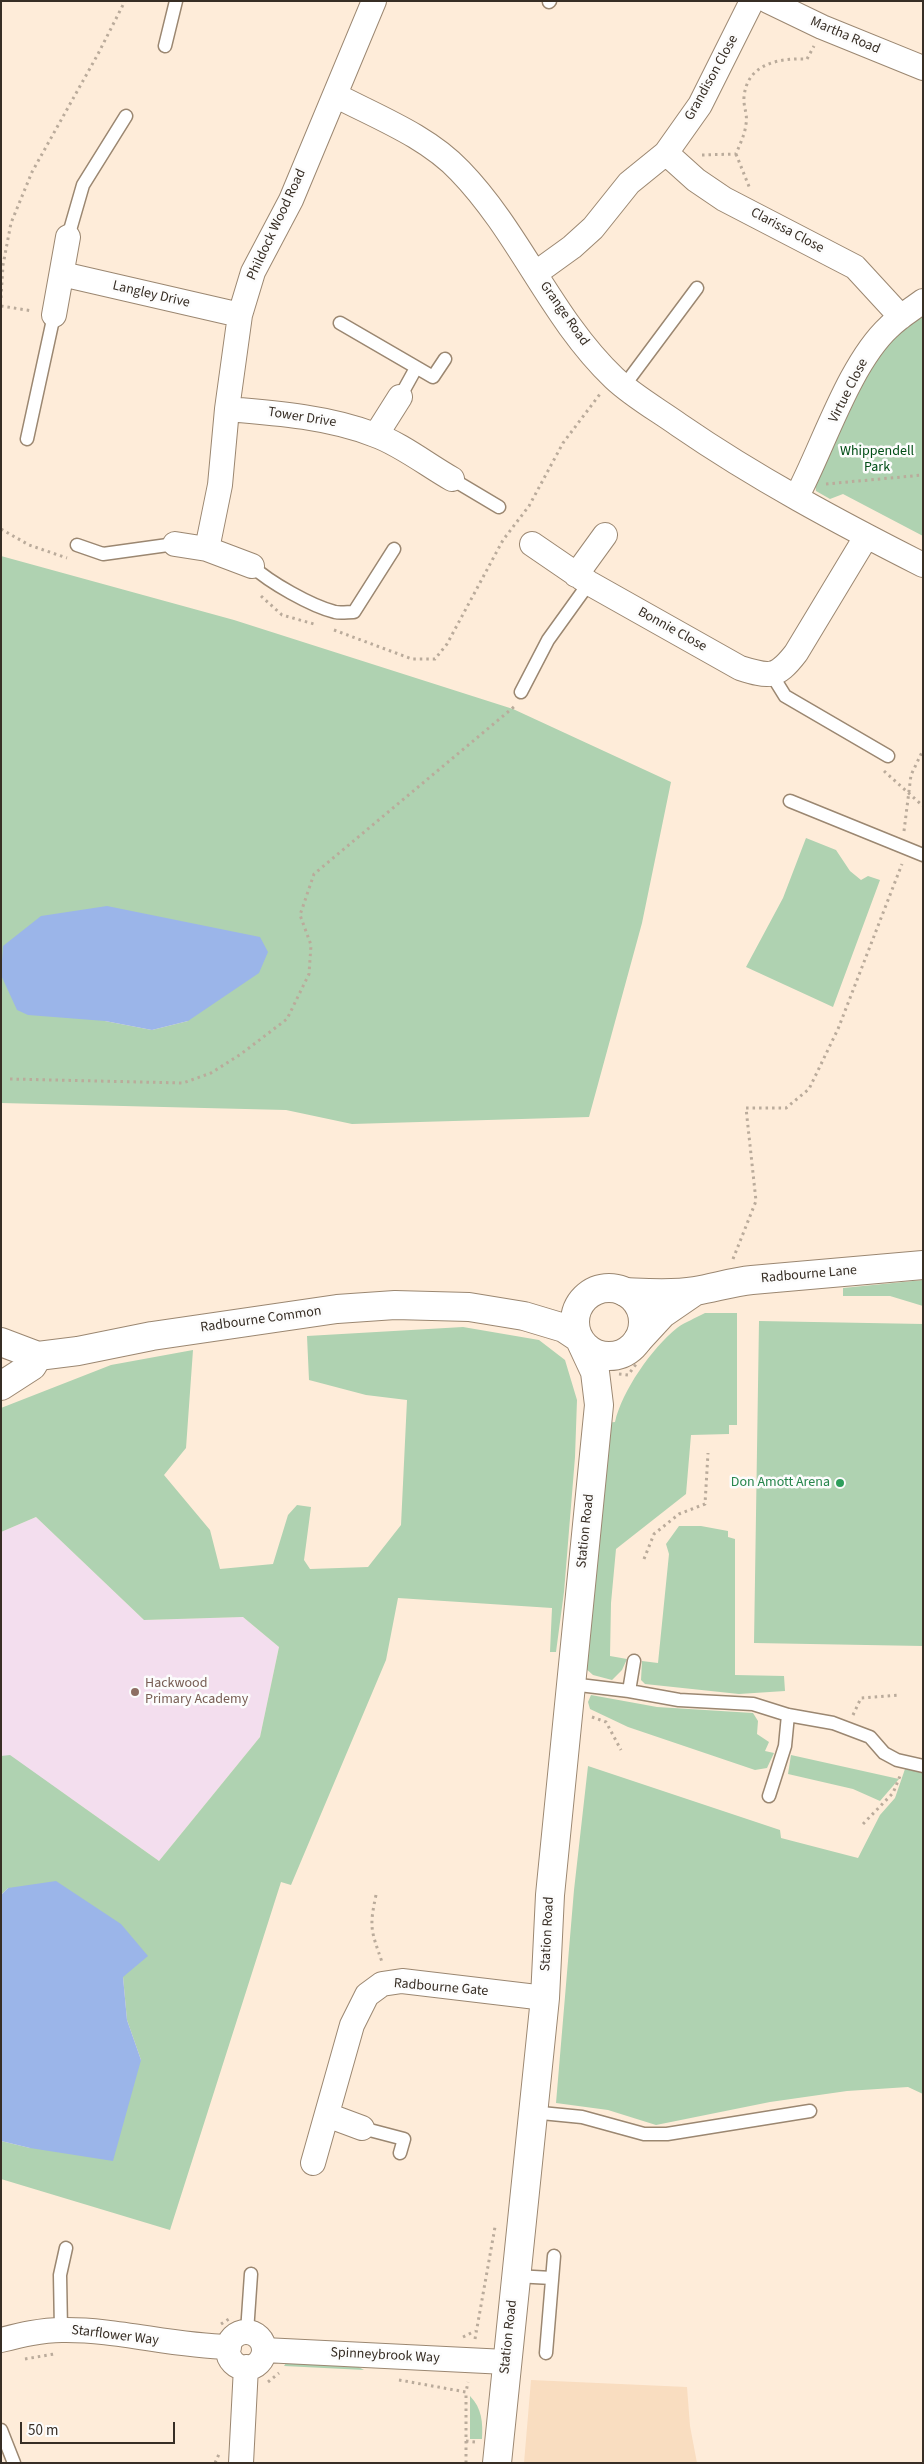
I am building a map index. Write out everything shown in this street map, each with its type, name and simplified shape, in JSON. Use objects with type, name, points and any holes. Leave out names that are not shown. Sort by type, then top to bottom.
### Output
[{"type":"main road","name":"Radbourne Lane","points":[[625,1292],[658,1294],[696,1291],[726,1283],[923,1265]]},
{"type":"main road","points":[[606,1288],[625,1292],[634,1298],[640,1308],[643,1319],[642,1330],[635,1344],[622,1353],[605,1356],[589,1350],[580,1340],[575,1319],[582,1301],[589,1294],[606,1288]]},
{"type":"main road","name":"Radbourne Lane","points":[[635,1344],[662,1314],[696,1291]]},
{"type":"main road","name":"Radbourne Common","points":[[524,1316],[568,1304],[589,1294]]},
{"type":"main road","name":"Radbourne Common","points":[[1,1342],[38,1356],[78,1351],[152,1336],[337,1309],[433,1305],[469,1307],[524,1316],[564,1328],[580,1340]]},
{"type":"main road","name":"Station Road","points":[[497,2463],[544,1998],[550,1895],[598,1405],[595,1372],[580,1340]]},
{"type":"main road","name":"Station Road","points":[[598,1405],[611,1374],[635,1344]]},
{"type":"main road","points":[[1,1386],[32,1366],[38,1356]]},
{"type":"street","name":"Phildock Wood Road","points":[[206,549],[220,485],[227,409],[240,315],[253,272],[291,200],[374,1]]},
{"type":"street","name":"Grandison Close","points":[[536,273],[572,247],[593,228],[629,183],[666,154],[700,105],[752,1]]},
{"type":"street","name":"Martha Road","points":[[768,1],[822,27],[923,68]]},
{"type":"street","name":"Grange Road","points":[[335,95],[426,144],[459,170],[490,207],[578,338],[619,382],[722,454],[800,491],[866,537],[923,565]]},
{"type":"street","name":"Clarissa Close","points":[[666,154],[696,180],[724,199],[855,267],[901,317]]},
{"type":"street","points":[[54,315],[68,237]]},
{"type":"street","name":"Langley Drive","points":[[62,274],[240,315]]},
{"type":"street","name":"Virtue Close","points":[[800,491],[857,371],[873,345],[901,317],[923,301]]},
{"type":"street","points":[[376,435],[400,397]]},
{"type":"street","name":"Tower Drive","points":[[227,409],[265,412],[339,424],[376,435],[452,479]]},
{"type":"street","points":[[583,579],[605,535]]},
{"type":"street","points":[[772,675],[786,666],[796,653],[866,537]]},
{"type":"street","points":[[175,544],[206,549],[252,566]]},
{"type":"street","name":"Bonnie Close","points":[[532,544],[583,579],[740,668],[764,676],[772,675]]},
{"type":"street","name":"Radbourne Gate","points":[[313,2162],[352,2025],[367,1995],[388,1982],[402,1981],[544,1998]]},
{"type":"street","points":[[327,2115],[362,2128]]},
{"type":"street","name":"Starflower Way","points":[[1,2340],[22,2334],[61,2330],[106,2333],[192,2346],[229,2348]]},
{"type":"street","points":[[247,2332],[257,2336],[264,2345],[259,2363],[246,2367],[235,2363],[229,2353],[229,2348],[237,2334],[247,2332]]},
{"type":"street","name":"Spinneybrook Way","points":[[264,2350],[506,2362]]},
{"type":"street","points":[[241,2463],[246,2367]]},
{"type":"lane","points":[[165,46],[176,1]]},
{"type":"lane","points":[[68,237],[83,185],[126,116]]},
{"type":"lane","points":[[619,382],[697,288]]},
{"type":"lane","points":[[28,439],[54,315]]},
{"type":"lane","points":[[340,323],[433,377],[445,359]]},
{"type":"lane","points":[[400,397],[416,368]]},
{"type":"lane","name":"Tower Drive","points":[[452,479],[499,508]]},
{"type":"lane","points":[[77,545],[103,554],[175,544]]},
{"type":"lane","points":[[252,566],[262,575],[295,594],[335,612],[354,612],[394,549]]},
{"type":"lane","points":[[521,692],[583,579]]},
{"type":"lane","points":[[772,675],[785,696],[888,756]]},
{"type":"lane","points":[[790,801],[923,855]]},
{"type":"lane","points":[[629,1691],[634,1661]]},
{"type":"lane","points":[[571,1684],[629,1691],[679,1700],[753,1704],[788,1715],[833,1722],[870,1737],[884,1754],[923,1766]]},
{"type":"lane","points":[[769,1796],[785,1746],[788,1715]]},
{"type":"lane","points":[[531,2112],[582,2117],[644,2134],[667,2134],[810,2111]]},
{"type":"lane","points":[[362,2128],[404,2139],[400,2153]]},
{"type":"lane","points":[[61,2330],[60,2275],[66,2248]]},
{"type":"lane","points":[[546,2353],[554,2256]]},
{"type":"lane","points":[[247,2332],[251,2274]]},
{"type":"lane","points":[[515,2276],[552,2278]]},
{"type":"lane","points":[[1,2430],[14,2463]]},
{"type":"path","points":[[1,298],[3,265],[11,223],[32,172],[125,1]]},
{"type":"path","points":[[755,214],[749,181],[736,154],[746,124],[744,96],[751,78],[764,65],[784,58],[807,59],[822,27]]},
{"type":"path","points":[[666,154],[736,154]]},
{"type":"path","points":[[1,306],[54,315]]},
{"type":"path","points":[[329,628],[412,659],[435,659],[447,644],[503,540],[528,506],[563,443],[619,382]]},
{"type":"path","points":[[800,491],[923,475]]},
{"type":"path","points":[[1,529],[29,545],[71,560]]},
{"type":"path","points":[[256,591],[282,615],[319,626]]},
{"type":"path","points":[[10,1080],[183,1083],[211,1073],[241,1054],[286,1019],[309,974],[311,945],[300,915],[314,874],[513,709],[521,692]]},
{"type":"path","points":[[908,794],[911,775],[923,750]]},
{"type":"path","points":[[726,1283],[732,1260],[756,1202],[746,1108],[786,1108],[809,1089],[838,1029],[903,863]]},
{"type":"path","points":[[644,1559],[654,1534],[679,1514],[705,1504],[708,1453]]},
{"type":"path","points":[[847,1728],[861,1698],[899,1695]]},
{"type":"path","points":[[568,1714],[606,1722],[621,1750]]},
{"type":"path","points":[[863,1824],[893,1793],[904,1761]]},
{"type":"path","points":[[376,1895],[370,1921],[371,1930],[388,1982]]},
{"type":"path","points":[[466,2392],[466,2463]]},
{"type":"shaded area","name":"Hackwood Primary Academy","points":[[36,1517],[144,1620],[243,1617],[279,1647],[260,1737],[159,1861],[59,1790],[1,1828],[1,1532]]},
{"type":"shaded area","points":[[531,2380],[687,2387],[690,2426],[697,2463],[524,2463]]},
{"type":"green space","name":"Whippendell Park","points":[[923,314],[923,536],[843,494],[830,499],[816,491],[815,483],[861,388],[885,345]]},
{"type":"green space","points":[[1,556],[234,620],[513,709],[671,782],[642,923],[589,1117],[352,1124],[286,1110],[1,1103]],"holes":[[[105,1021],[188,1021],[152,1030]]]},
{"type":"green space","points":[[806,838],[836,850],[850,871],[861,880],[868,876],[880,880],[833,1007],[746,967],[783,898]]},
{"type":"green space","points":[[923,1280],[923,1306],[890,1296],[843,1296],[843,1288]]},
{"type":"green space","points":[[705,1313],[737,1313],[737,1425],[729,1425],[729,1434],[691,1435],[686,1494],[616,1549],[611,1603],[610,1656],[627,1659],[622,1670],[612,1680],[593,1675],[584,1667],[605,1423],[615,1422],[631,1384],[648,1358],[667,1337],[677,1328]]},
{"type":"green space","name":"Don Amott Arena","points":[[759,1321],[923,1324],[923,1646],[754,1643]]},
{"type":"green space","points":[[463,1327],[539,1340],[565,1360],[577,1400],[575,1457],[564,1592],[556,1652],[550,1652],[552,1608],[398,1598],[386,1660],[291,1885],[281,1882],[170,2230],[1,2179],[1,2141],[30,2148],[141,2060],[127,2020],[123,1977],[8,1888],[1,1895],[1,1756],[10,1755],[159,1861],[260,1737],[279,1647],[243,1617],[144,1620],[36,1517],[1,1532],[1,1408],[111,1365],[193,1350],[186,1448],[164,1475],[210,1530],[220,1569],[273,1564],[288,1515],[297,1505],[311,1507],[304,1560],[310,1569],[368,1567],[401,1525],[407,1400],[366,1395],[309,1380],[307,1336]]},
{"type":"green space","points":[[679,1526],[701,1526],[728,1531],[728,1537],[735,1539],[735,1675],[784,1676],[785,1691],[739,1694],[645,1684],[641,1680],[642,1661],[658,1663],[669,1554],[666,1544]]},
{"type":"green space","points":[[591,1695],[657,1707],[753,1713],[758,1721],[757,1734],[769,1742],[765,1751],[774,1753],[767,1768],[755,1770],[628,1727],[590,1709],[588,1702]]},
{"type":"green space","points":[[791,1755],[899,1779],[880,1801],[853,1789],[788,1774]]},
{"type":"green space","points":[[588,1766],[780,1830],[781,1838],[858,1858],[880,1815],[895,1798],[905,1769],[923,1773],[923,2094],[908,2087],[847,2091],[770,2102],[656,2125],[608,2110],[556,2103],[574,1890]]},
{"type":"green space","points":[[286,2363],[357,2366],[364,2370],[284,2366]]},
{"type":"green space","points":[[470,2396],[481,2416],[482,2439],[470,2439]]},
{"type":"water","points":[[107,906],[260,937],[268,952],[259,973],[188,1021],[152,1030],[105,1021],[28,1015],[17,1010],[1,975],[3,946],[41,916]]},
{"type":"water","points":[[56,1881],[121,1924],[148,1956],[123,1977],[127,2020],[141,2060],[113,2161],[30,2148],[1,2141],[1,1895],[8,1888]]},
{"type":"place","name":"Don Amott Arena","points":[[840,1483]]},
{"type":"place","name":"Hackwood Primary Academy","points":[[135,1692]]}]
